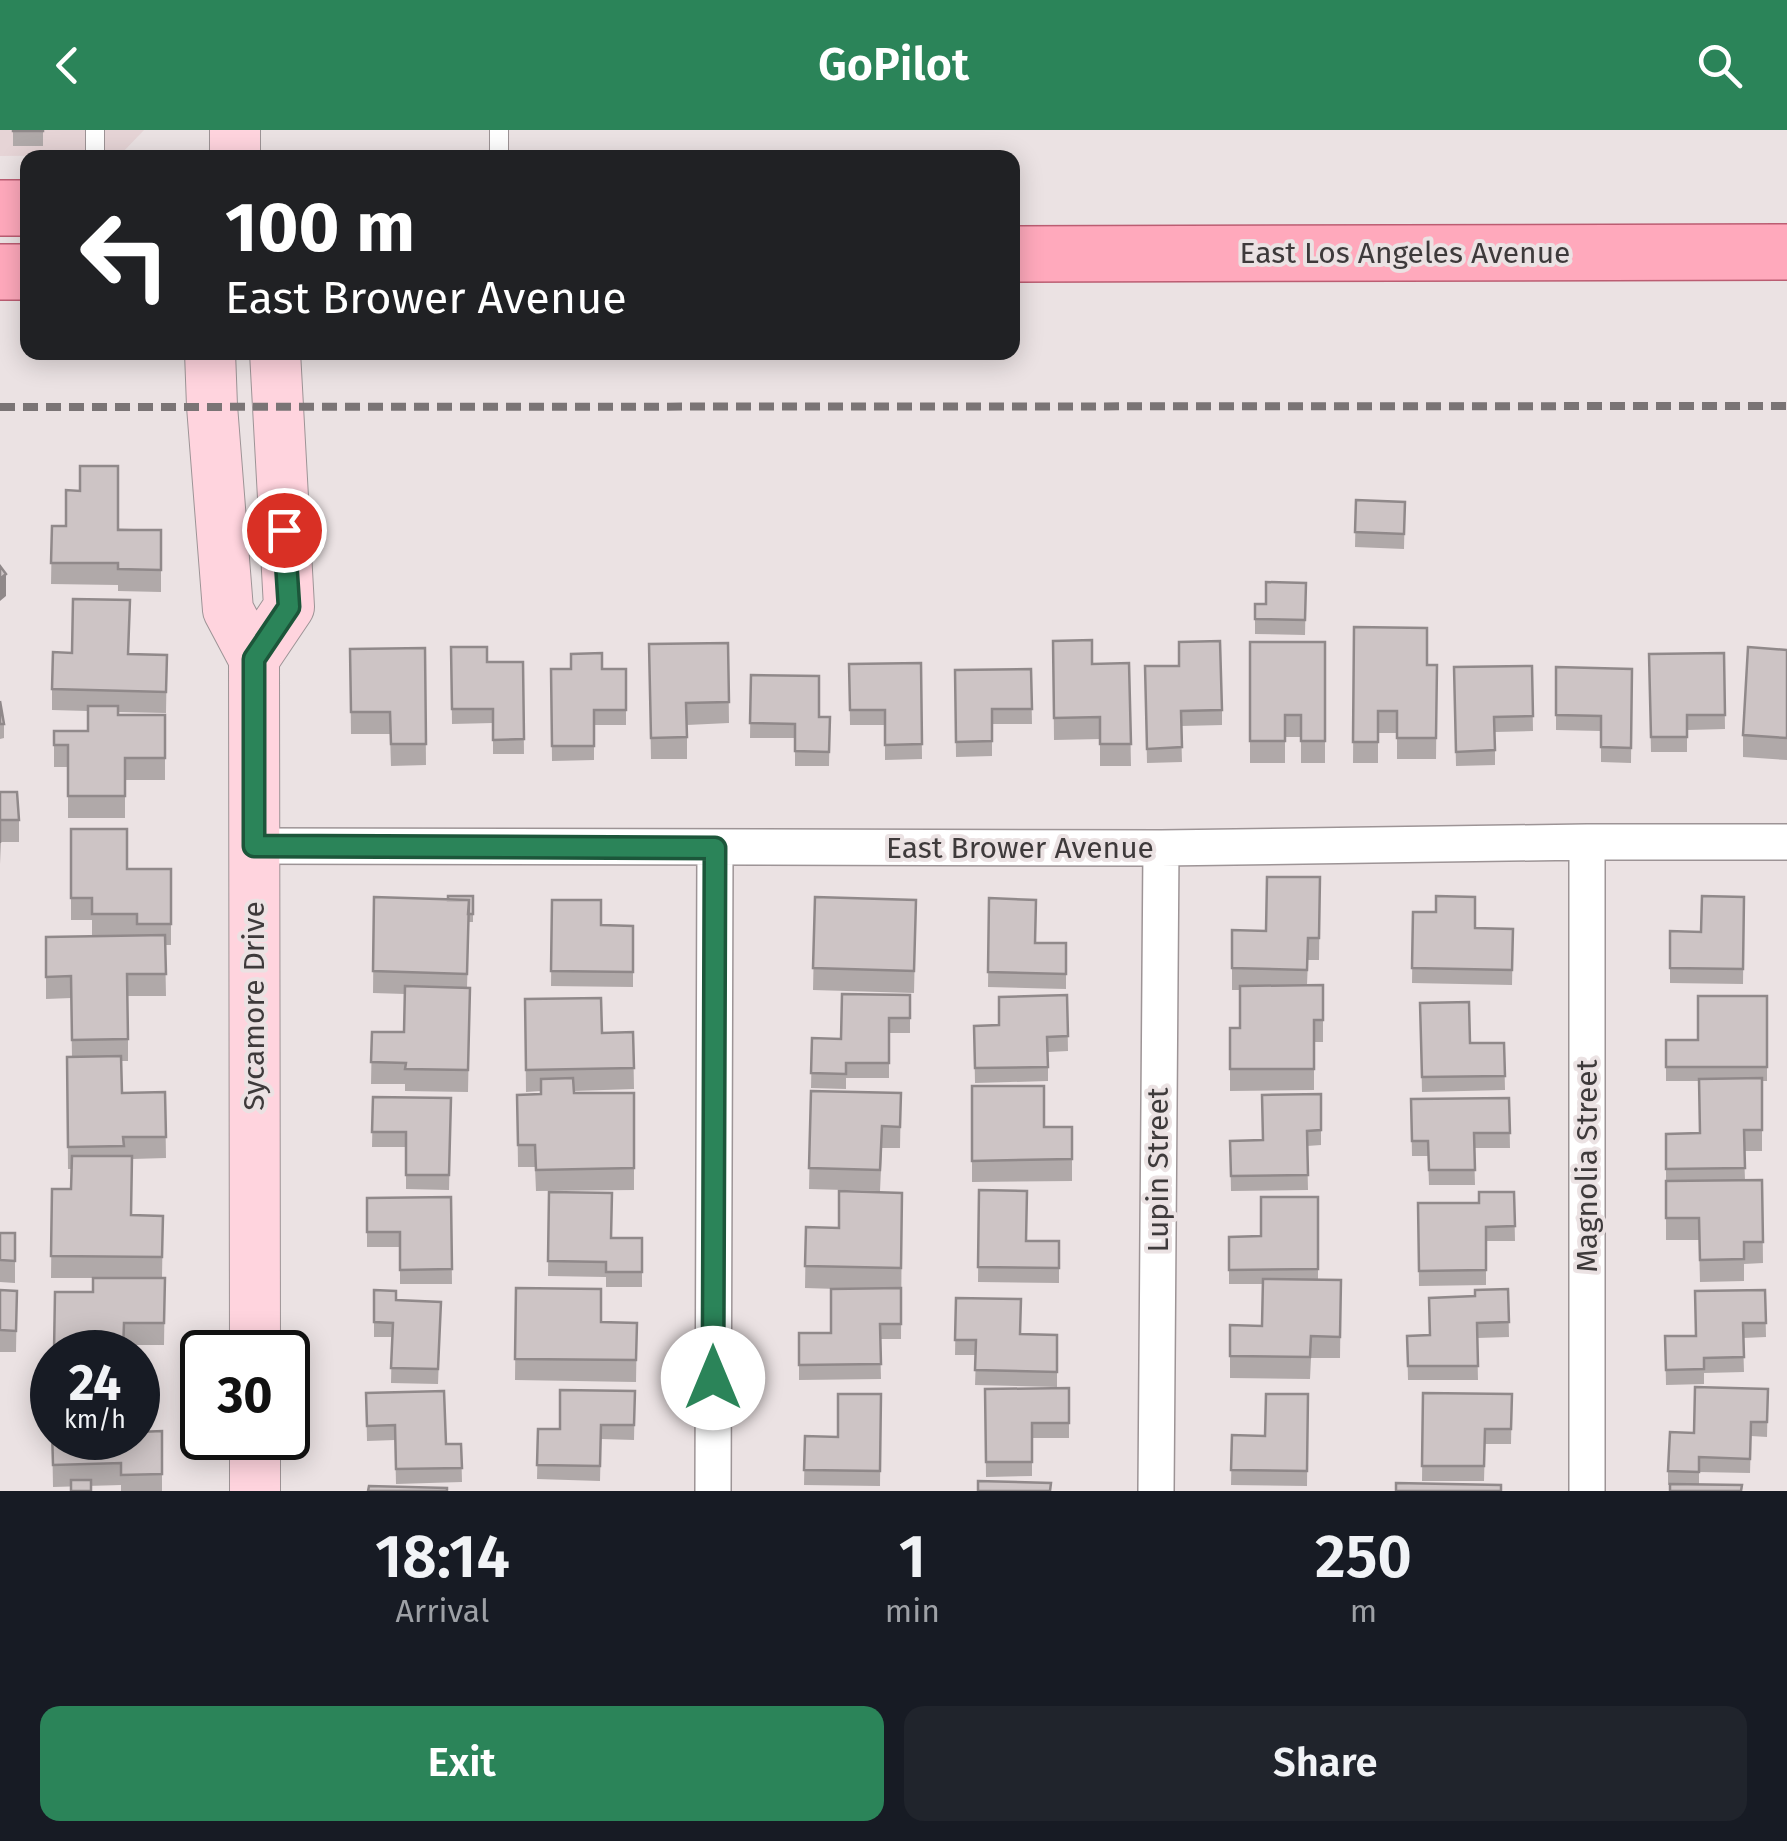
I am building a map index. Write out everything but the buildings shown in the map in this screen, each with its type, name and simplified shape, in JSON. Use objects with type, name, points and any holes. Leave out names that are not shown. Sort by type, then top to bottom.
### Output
[{"type":"main road","name":"East Los Angeles Avenue","points":[[1020,252],[1787,252]]},
{"type":"main road","name":"Sycamore Drive","points":[[210,360],[228,610],[254,659],[255,1330]]},
{"type":"main road","points":[[254,659],[289,607],[275,360]]},
{"type":"main road","points":[[255,1460],[255,1491]]},
{"type":"street","name":"Magnolia Street","points":[[1587,842],[1587,1491]]},
{"type":"street","name":"East Brower Avenue","points":[[254,846],[1160,848],[1787,842]]},
{"type":"street","points":[[713,1491],[715,848]]},
{"type":"street","name":"Lupin Street","points":[[1156,1491],[1160,848]]},
{"type":"shaded area","points":[[0,130],[144,130],[125,150],[20,150],[20,156],[0,156]]},
{"type":"railway","points":[[0,407],[1787,406]]},
{"type":"route","points":[[284,530],[289,607],[254,659],[254,846],[715,848],[713,1378]]}]
